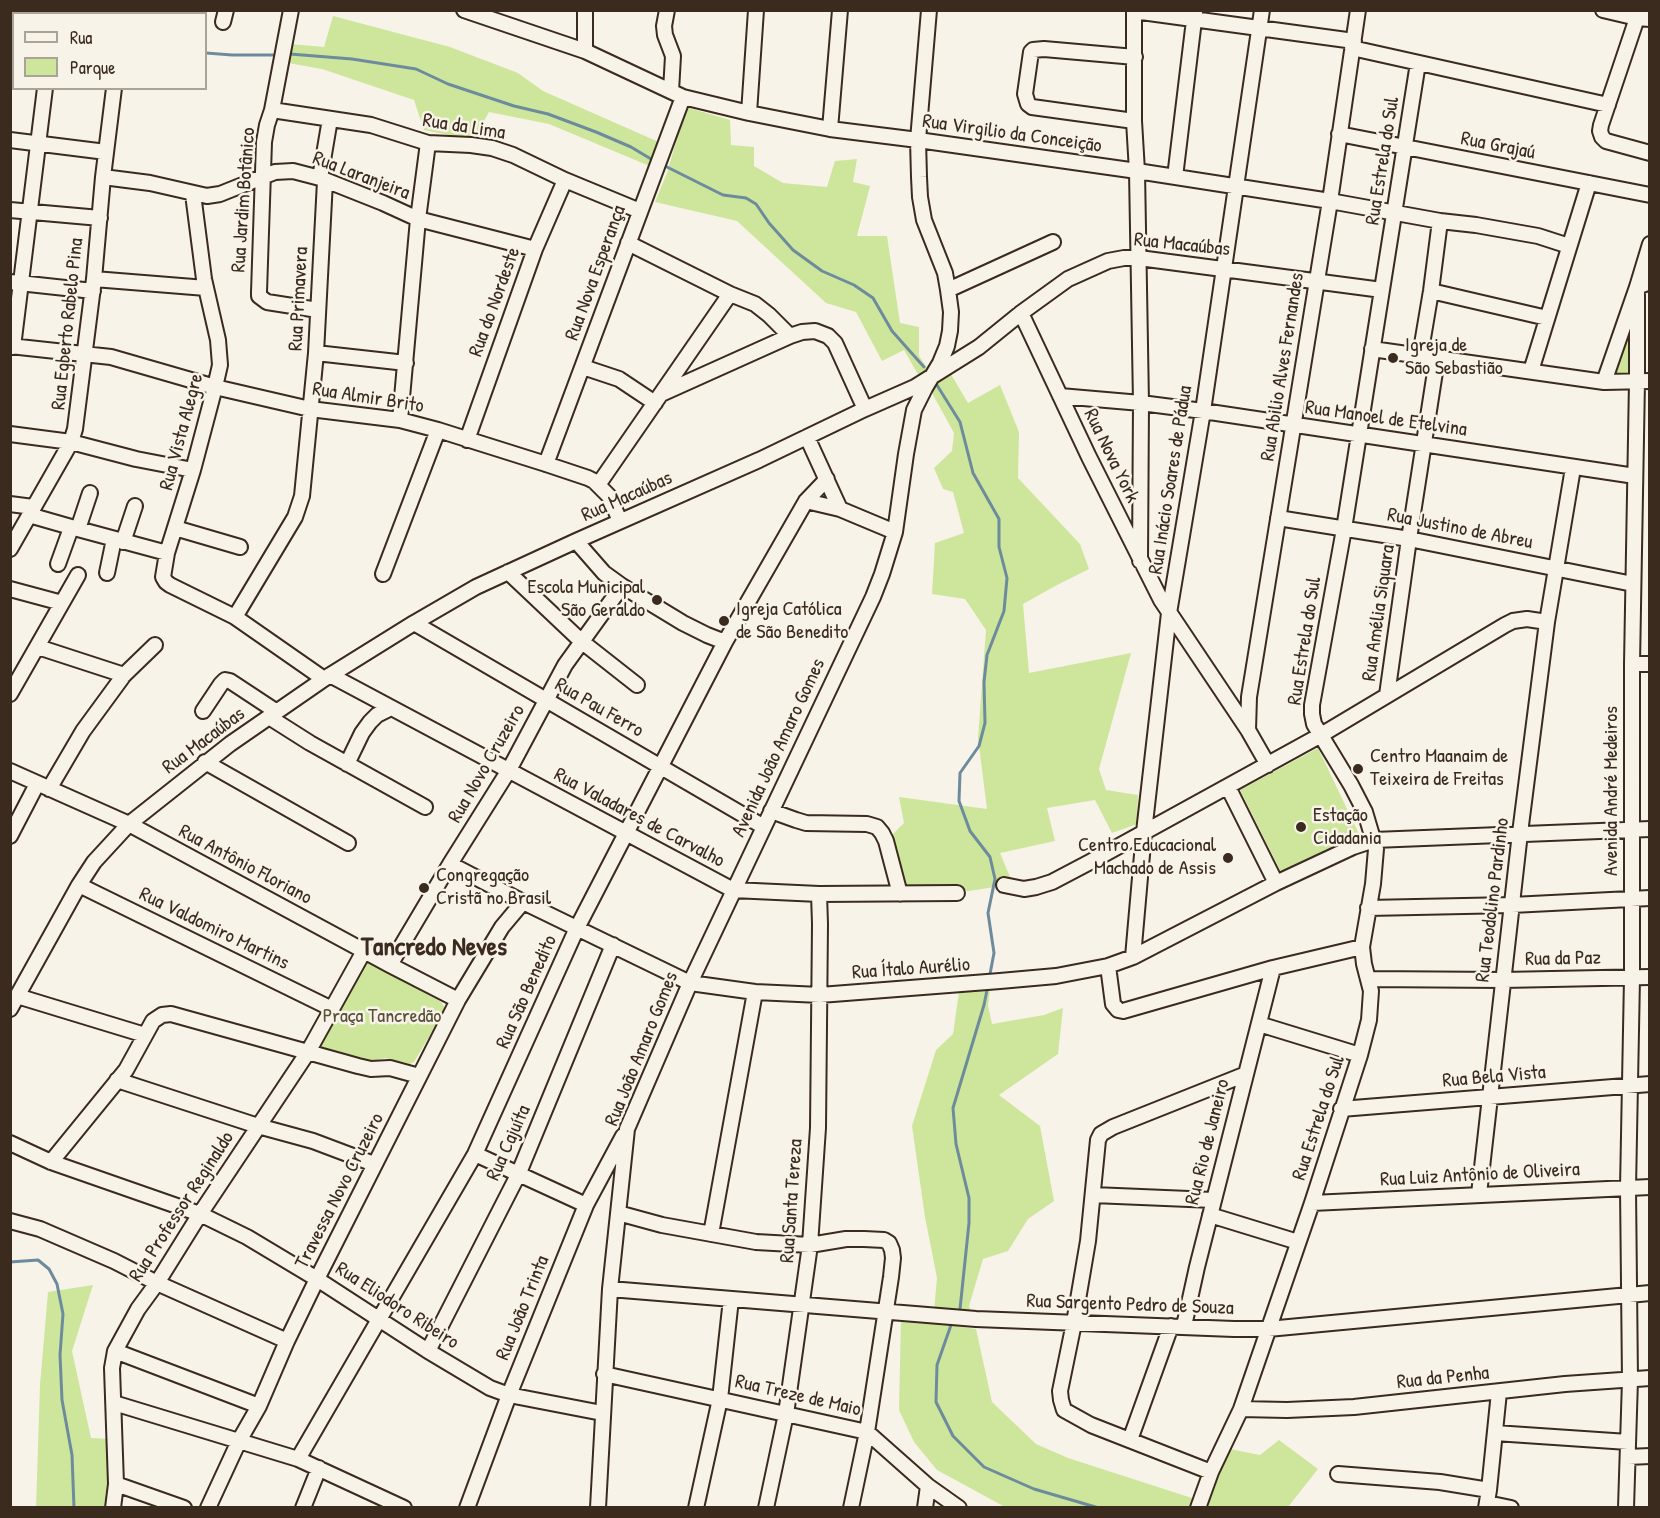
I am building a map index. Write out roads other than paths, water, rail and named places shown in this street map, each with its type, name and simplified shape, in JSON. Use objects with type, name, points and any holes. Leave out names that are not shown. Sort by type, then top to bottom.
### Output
[{"type":"street","name":"Rua Jardim Botânico","points":[[291,10],[264,142],[260,296],[267,302],[318,310]]},
{"type":"street","name":"Rua Virgilio da Conceição","points":[[464,10],[491,15],[585,51],[677,94],[748,113],[830,129],[1137,171],[1330,201],[1440,221],[1519,232],[1569,246]]},
{"type":"street","points":[[585,10],[585,51]]},
{"type":"street","name":"Rua Nova Esperança","points":[[546,464],[640,211],[677,94],[673,56],[665,35],[667,10]]},
{"type":"street","points":[[748,113],[756,10]]},
{"type":"street","points":[[830,129],[840,10]]},
{"type":"street","points":[[918,140],[929,10]]},
{"type":"street","name":"Rua Inácio Soares de Pádua","points":[[1132,957],[1169,613],[1203,411],[1262,10]]},
{"type":"street","name":"Rua Abilio Alves Fernandes","points":[[1248,730],[1248,697],[1330,201],[1358,10]]},
{"type":"street","points":[[1603,10],[1643,19],[1608,105],[1600,134],[1604,139],[1650,153]]},
{"type":"street","points":[[1140,561],[1142,403],[1134,120],[1134,11],[1195,15],[1353,44],[1418,63],[1608,105]]},
{"type":"street","points":[[1175,177],[1195,15]]},
{"type":"street","points":[[1134,120],[1032,107],[1028,104],[1025,94],[1033,50],[1040,48],[1135,57]]},
{"type":"street","name":"Rua Estrela do Sul","points":[[1198,1508],[1211,1472],[1241,1409],[1312,1203],[1360,1055],[1369,1020],[1371,991],[1362,947],[1374,884],[1376,849],[1365,812],[1314,724],[1312,705],[1344,529],[1418,63]]},
{"type":"street","points":[[12,347],[16,283],[31,212],[45,90]]},
{"type":"street","name":"Rua Egberto Rabelo Pina","points":[[10,549],[74,436],[94,285],[103,177],[114,90]]},
{"type":"street","name":"Rua da Lima","points":[[272,110],[371,125],[428,143],[492,148],[640,211]]},
{"type":"street","name":"Rua Primavera","points":[[235,617],[295,517],[304,486],[316,353],[323,180],[330,119]]},
{"type":"street","name":"Rua Grajaú","points":[[1339,134],[1650,195]]},
{"type":"street","points":[[10,140],[106,152]]},
{"type":"street","name":"Avenida João Amaro Gomes","points":[[734,890],[873,597],[895,532],[913,418],[920,398],[947,346],[950,321],[948,290],[945,273],[924,220],[918,140]]},
{"type":"street","points":[[400,420],[418,219],[428,143]]},
{"type":"street","name":"Rua Laranjeira","points":[[103,177],[150,183],[207,196],[220,194],[276,172],[292,171],[323,180],[418,219],[535,249]]},
{"type":"street","name":"Rua do Nordeste","points":[[467,440],[535,249],[565,180]]},
{"type":"street","points":[[1531,371],[1589,183]]},
{"type":"street","name":"Rua Vista Alegre","points":[[162,572],[193,470],[220,365],[218,340],[198,238],[193,194]]},
{"type":"street","points":[[10,210],[100,218]]},
{"type":"street","points":[[1420,357],[1440,221]]},
{"type":"street","points":[[948,290],[1053,242]]},
{"type":"street","points":[[628,243],[762,309],[790,336]]},
{"type":"street","points":[[1604,382],[1643,285],[1650,244]]},
{"type":"street","name":"Rua Macaúbas","points":[[10,1009],[79,885],[94,862],[129,824],[249,730],[327,677],[476,587],[915,387],[979,347],[1068,279],[1108,261],[1139,258],[1382,290]]},
{"type":"street","points":[[16,283],[206,288]]},
{"type":"street","name":"Avenida André Medeiros","points":[[1626,1508],[1629,1380],[1628,1188],[1632,978],[1633,584],[1635,476],[1643,381],[1643,285]]},
{"type":"street","points":[[1431,291],[1547,318]]},
{"type":"street","points":[[620,521],[609,496],[598,485],[730,294]]},
{"type":"street","name":"Rua Nova York","points":[[1021,313],[1140,561],[1169,613],[1248,730],[1268,765]]},
{"type":"street","points":[[658,398],[790,336],[815,331],[832,339],[864,409]]},
{"type":"street","name":"Rua Almir Brito","points":[[12,347],[124,360],[215,387],[310,409],[400,420],[546,464],[588,478],[598,485]]},
{"type":"street","points":[[1372,349],[1604,382],[1643,381]]},
{"type":"street","points":[[316,353],[406,363]]},
{"type":"street","name":"Rua Amélia Siquara","points":[[1387,695],[1437,359]]},
{"type":"street","points":[[583,367],[619,379],[658,398]]},
{"type":"street","name":"Rua Manoel de Etelvina","points":[[1060,396],[1203,411],[1635,476]]},
{"type":"street","points":[[888,399],[904,404],[913,418]]},
{"type":"street","points":[[382,574],[438,430]]},
{"type":"street","points":[[10,434],[71,442],[136,459],[193,470]]},
{"type":"street","points":[[807,437],[840,509]]},
{"type":"street","name":"Rua Teodolino Pardinho","points":[[1479,1194],[1520,833],[1547,622],[1573,468]]},
{"type":"street","name":"Rua São Benedito","points":[[298,1459],[475,1154],[577,928],[725,642],[806,501],[827,479]]},
{"type":"street","points":[[58,564],[90,493]]},
{"type":"street","points":[[806,501],[840,509],[895,532]]},
{"type":"street","points":[[10,504],[75,529],[167,553]]},
{"type":"street","points":[[106,573],[118,540],[135,506]]},
{"type":"street","name":"Rua Justino de Abreu","points":[[1278,518],[1409,539],[1633,584]]},
{"type":"street","points":[[175,528],[240,547]]},
{"type":"street","points":[[576,541],[604,573],[622,586],[683,623],[725,642]]},
{"type":"street","name":"Rua Valadares de Carvalho","points":[[162,572],[166,582],[235,617],[327,677],[391,708],[734,890],[819,894],[957,893]]},
{"type":"street","points":[[508,572],[581,641],[637,685]]},
{"type":"street","points":[[10,694],[78,575]]},
{"type":"street","name":"Rua Novo Cruzeiro","points":[[390,965],[509,770],[565,665],[622,586]]},
{"type":"street","points":[[10,589],[62,603]]},
{"type":"street","points":[[1004,885],[1024,890],[1052,882],[1321,735],[1505,625],[1527,619],[1547,622]]},
{"type":"street","name":"Rua Pau Ferro","points":[[414,623],[764,827]]},
{"type":"street","points":[[10,836],[43,786],[124,675],[154,645]]},
{"type":"street","points":[[38,647],[124,675]]},
{"type":"street","points":[[1632,664],[1650,664]]},
{"type":"street","points":[[203,711],[220,684],[225,680],[230,681],[273,715],[347,764],[425,807]]},
{"type":"street","points":[[347,764],[370,722],[377,715],[391,708]]},
{"type":"street","points":[[206,762],[348,843]]},
{"type":"street","name":"Rua Antônio Floriano","points":[[10,771],[129,824],[458,1000]]},
{"type":"street","points":[[1228,787],[1276,884]]},
{"type":"street","points":[[771,811],[806,823],[867,824],[877,827],[886,841],[900,894]]},
{"type":"street","name":"Rua Ítalo Aurélio","points":[[450,864],[690,983],[755,992],[820,995],[1056,976],[1108,966],[1132,957],[1353,847],[1374,840],[1650,829]]},
{"type":"street","name":"Rua Valdomiro Martins","points":[[79,885],[332,1009]]},
{"type":"street","name":"Rua João Amaro Gomes","points":[[604,1374],[609,1289],[627,1129],[690,983],[734,890]]},
{"type":"street","name":"Rua Santa Tereza","points":[[766,1508],[786,1414],[810,1245],[818,1128],[819,894]]},
{"type":"street","points":[[1368,908],[1512,905],[1650,898]]},
{"type":"street","name":"Travessa Novo Cruzeiro","points":[[208,1508],[239,1441],[259,1406],[317,1279],[458,1000],[502,927],[523,902]]},
{"type":"street","name":"Rua Cajuíta","points":[[428,1350],[518,1174],[614,945]]},
{"type":"street","points":[[1108,966],[1115,1008],[1123,1011],[1273,968],[1362,947]]},
{"type":"street","name":"Rua Professor Reginaldo","points":[[113,1508],[116,1484],[112,1368],[115,1351],[138,1309],[308,1052],[364,951]]},
{"type":"street","name":"Rua Rio de Janeiro","points":[[1130,1440],[1178,1326],[1197,1267],[1273,968]]},
{"type":"street","name":"Rua da Paz","points":[[1368,979],[1503,980],[1650,977]]},
{"type":"street","points":[[711,1234],[755,992]]},
{"type":"street","points":[[17,996],[145,1035]]},
{"type":"street","points":[[51,1162],[126,1070],[153,1021],[162,1015],[171,1014],[358,1066],[371,1069],[390,1068],[419,1076]]},
{"type":"street","points":[[1259,1024],[1360,1055]]},
{"type":"street","points":[[1211,1472],[1091,1425],[1064,1410],[1060,1391],[1088,1241],[1098,1140],[1101,1134],[1113,1127],[1246,1074]]},
{"type":"street","points":[[117,1080],[313,1142],[374,1164]]},
{"type":"street","name":"Rua Bela Vista","points":[[1341,1109],[1650,1084]]},
{"type":"street","name":"Rua João Trinta","points":[[466,1508],[586,1205],[627,1129]]},
{"type":"street","name":"Rua Eliodoro Ribeiro","points":[[10,1143],[51,1162],[200,1214],[248,1237],[490,1388],[509,1395],[602,1413]]},
{"type":"street","points":[[475,1154],[586,1205]]},
{"type":"street","name":"Rua Luiz Antônio de Oliveira","points":[[1312,1203],[1650,1187]]},
{"type":"street","points":[[1093,1195],[1213,1200]]},
{"type":"street","points":[[618,1214],[662,1225],[756,1242],[810,1245],[846,1239],[884,1240],[889,1243],[893,1258],[867,1432],[851,1508]]},
{"type":"street","points":[[1210,1215],[1298,1242]]},
{"type":"street","points":[[10,1221],[40,1229],[287,1341]]},
{"type":"street","name":"Rua Sargento Pedro de Souza","points":[[609,1289],[976,1319],[1268,1329],[1650,1293]]},
{"type":"street","points":[[696,1508],[720,1399],[731,1299]]},
{"type":"street","points":[[115,1351],[259,1406]]},
{"type":"street","points":[[598,1508],[604,1374]]},
{"type":"street","name":"Rua Treze de Maio","points":[[604,1374],[867,1432],[928,1485],[959,1508]]},
{"type":"street","name":"Rua da Penha","points":[[1241,1409],[1287,1410],[1353,1407],[1565,1384],[1650,1378]]},
{"type":"street","points":[[1487,1500],[1499,1392]]},
{"type":"street","points":[[114,1403],[298,1459],[405,1508]]},
{"type":"street","points":[[1495,1433],[1628,1442]]},
{"type":"street","points":[[1628,1457],[1650,1456]]},
{"type":"street","points":[[303,1508],[319,1468]]},
{"type":"street","points":[[1338,1474],[1440,1482],[1511,1508]]},
{"type":"street","points":[[116,1484],[184,1508]]},
{"type":"street","points":[[925,1508],[928,1485]]},
{"type":"waterway","points":[[207,53],[275,55]]},
{"type":"waterway","points":[[290,54],[352,59],[416,69],[448,84],[514,106],[548,114],[596,132],[631,147],[651,159]]},
{"type":"waterway","points":[[665,166],[723,195],[746,198],[756,204],[793,250],[822,271],[854,285],[873,298],[892,331],[924,367]]},
{"type":"waterway","points":[[935,382],[960,422],[973,473],[999,519],[999,547],[1007,578],[1004,611],[987,655],[984,682],[985,723],[979,746],[960,773],[959,801],[970,831],[990,857],[995,879],[988,913],[994,953],[990,974]]},
{"type":"waterway","points":[[960,1309],[969,1223],[969,1198],[956,1144],[953,1108],[987,990]]},
{"type":"waterway","points":[[10,1262],[38,1260],[49,1269],[57,1284],[63,1314],[60,1355],[62,1400],[72,1455],[74,1508]]},
{"type":"waterway","points":[[951,1325],[937,1365],[936,1402],[953,1436],[984,1467],[1034,1489],[1099,1508]]},
{"type":"place","name":"Igreja de São Sebastião","points":[[1393,358]]},
{"type":"place","name":"Escola Municipal São Geraldo","points":[[657,600]]},
{"type":"place","name":"Igreja Católica de São Benedito","points":[[724,621]]},
{"type":"place","name":"Centro Maanaim de Teixeira de Freitas","points":[[1358,769]]},
{"type":"place","name":"Estação Cidadania","points":[[1301,827]]},
{"type":"place","name":"Centro Educacional Machado de Assis","points":[[1228,858]]},
{"type":"place","name":"Congregação Cristã no Brasil","points":[[424,888]]},
{"type":"district","name":"Tancredo Neves","points":[[434,948]]},
{"type":"park label","name":"Praça Tancredão","points":[[382,1017]]}]
